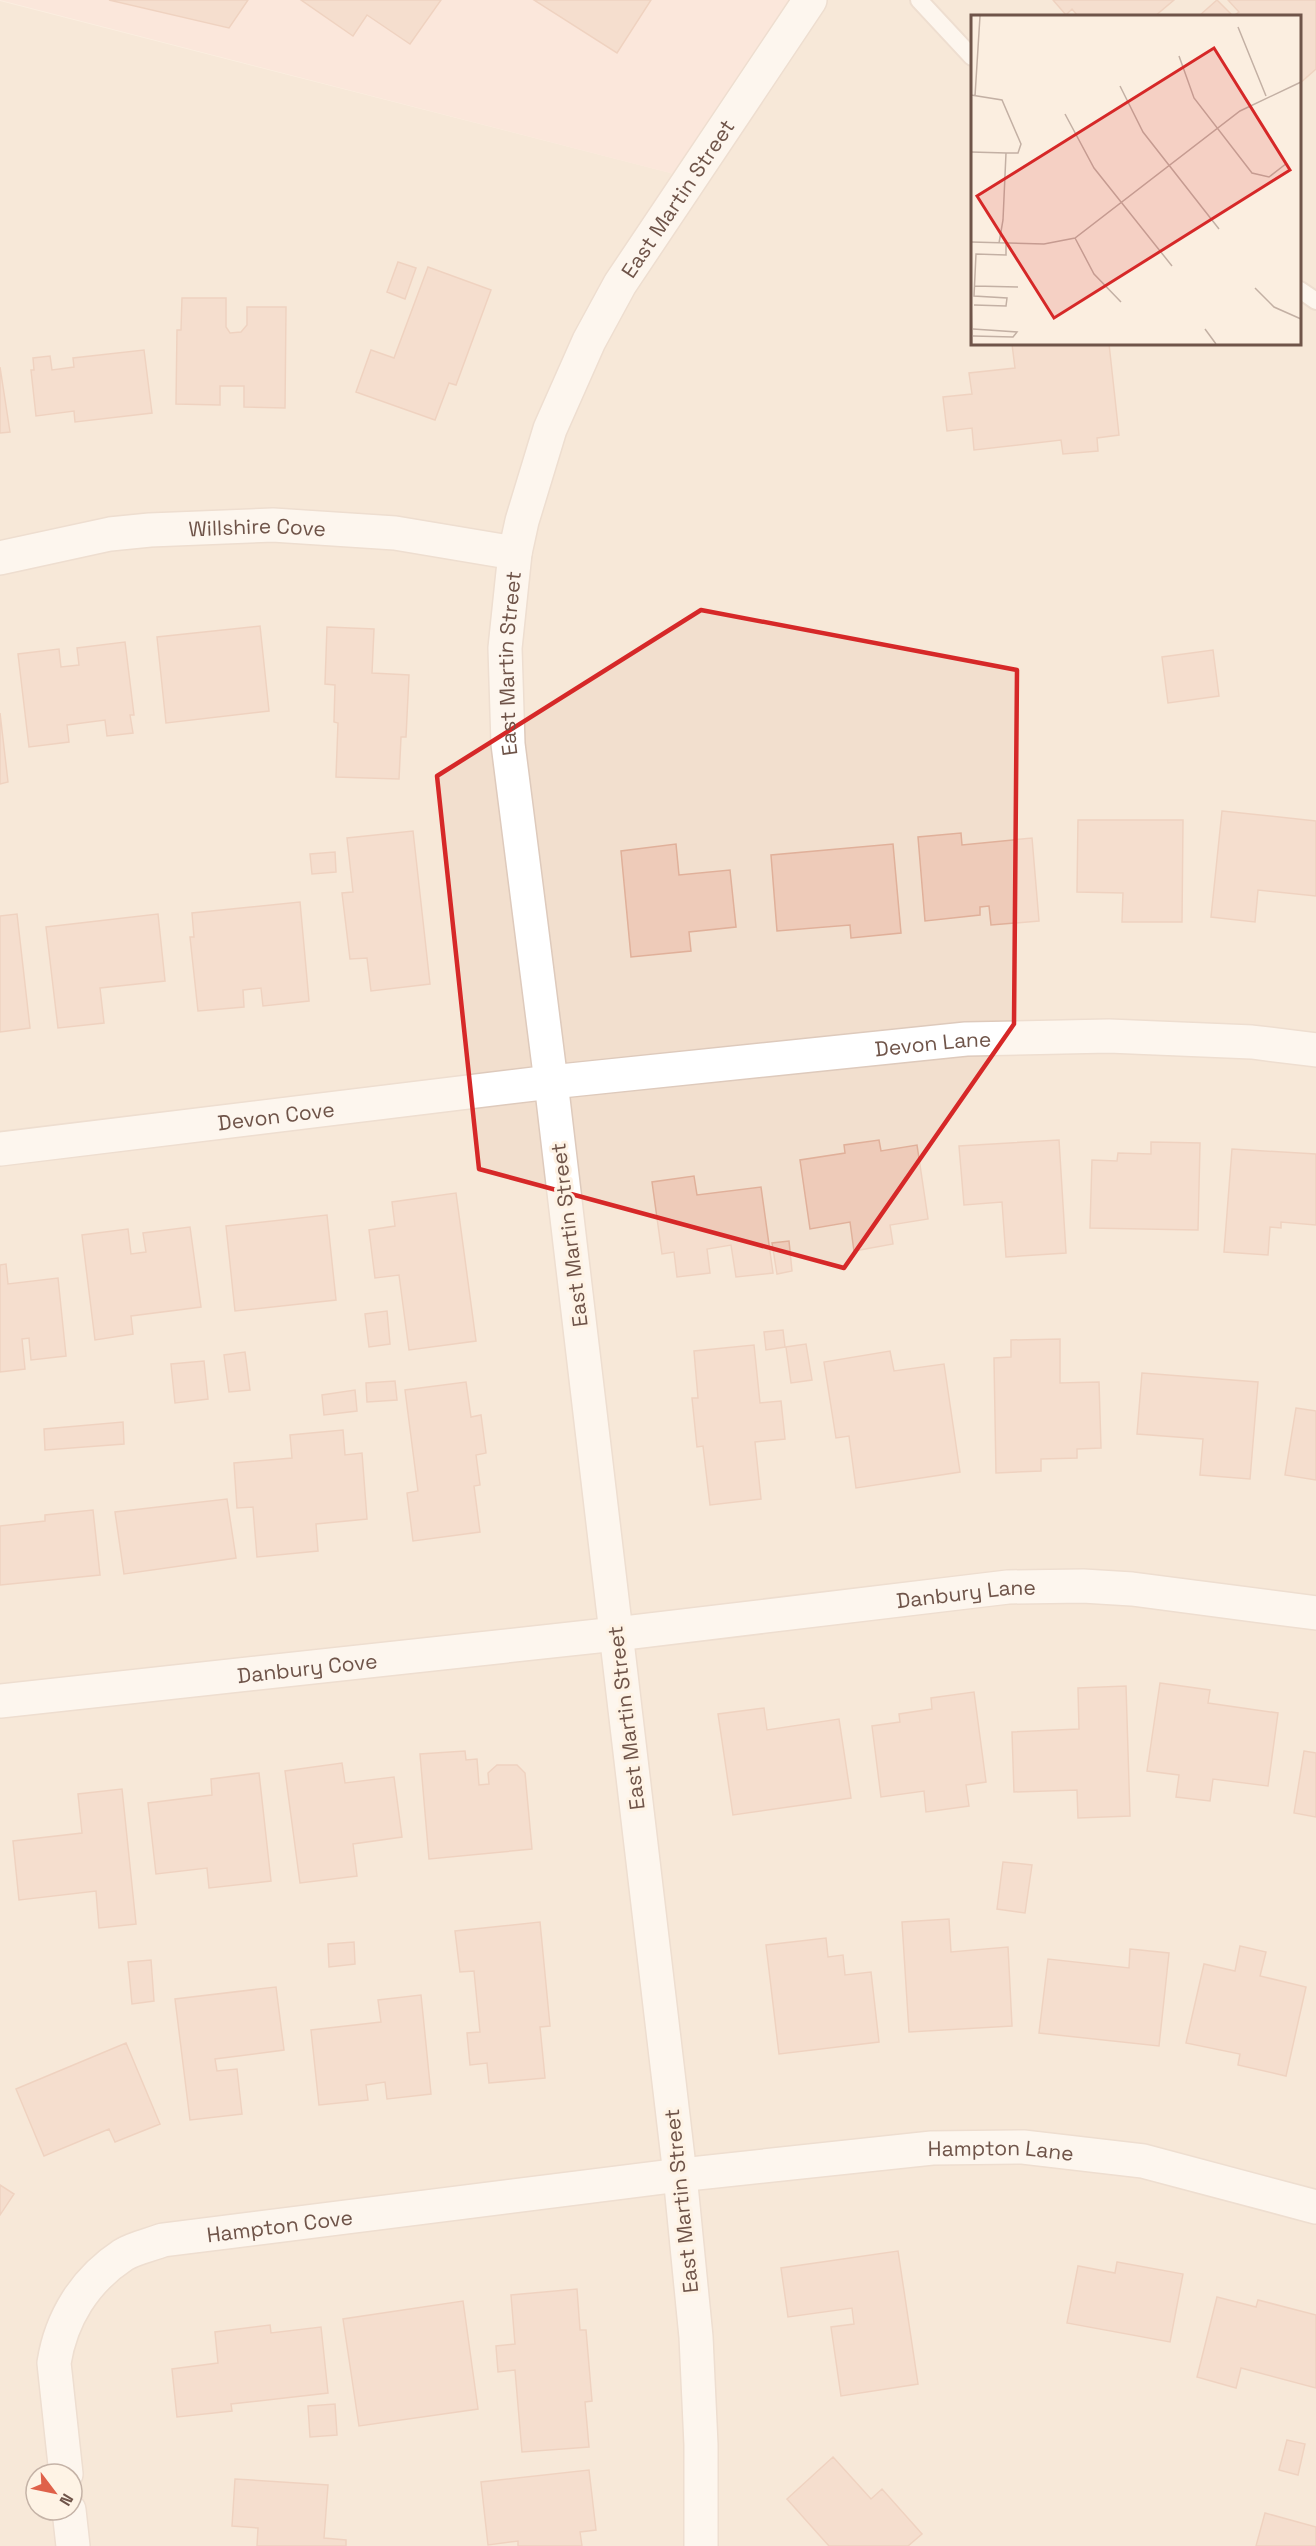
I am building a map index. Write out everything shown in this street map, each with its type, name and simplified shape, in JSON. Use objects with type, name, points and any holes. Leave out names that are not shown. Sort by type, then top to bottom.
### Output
[{"type":"street","name":"East Martin Street","points":[[701,2546],[701,2445],[696,2337],[680,2175],[551,1082],[508,744],[505,648],[515,553],[522,521],[550,429],[589,341],[620,284],[810,0]]},
{"type":"street","name":"Willshire Cove","points":[[0,558],[110,534],[273,525],[395,533],[515,553]]},
{"type":"street","name":"Devon Lane","points":[[551,1082],[966,1039],[1109,1036],[1252,1042],[1316,1050]]},
{"type":"street","name":"Devon Cove","points":[[0,1149],[551,1082]]},
{"type":"street","name":"Danbury Lane","points":[[616,1634],[1008,1587],[1083,1586],[1132,1589],[1316,1613]]},
{"type":"street","name":"Danbury Cove","points":[[0,1701],[616,1634]]},
{"type":"street","name":"Hampton Lane","points":[[680,2175],[933,2148],[1023,2147],[1143,2160],[1316,2207]]},
{"type":"street","name":"Hampton Cove","points":[[65,2462],[54,2363],[56,2350],[69,2311],[93,2279],[125,2254],[163,2240],[680,2175]]},
{"type":"street","points":[[70,2522],[73,2546]]},
{"type":"lane","points":[[919,0],[971,56]]},
{"type":"lane","points":[[1301,291],[1316,301]]},
{"type":"highlighted area","points":[[701,610],[1017,670],[1014,1024],[844,1268],[479,1169],[437,776]]},
{"type":"shaded area","points":[[0,0],[810,0],[690,178]]},
{"type":"shaded area","points":[[810,0],[1316,0],[1316,2546],[0,2546],[0,1],[690,178]]},
{"type":"building","points":[[109,0],[248,0],[229,28]]},
{"type":"building","points":[[301,0],[441,0],[410,44],[367,15],[353,36]]},
{"type":"building","points":[[534,0],[651,0],[617,53]]},
{"type":"building","points":[[1053,0],[1174,0],[1156,15],[1077,15],[1072,9],[1066,15]]},
{"type":"building","points":[[1217,0],[1232,15],[1200,15]]},
{"type":"building","points":[[1228,0],[1316,0],[1316,69],[1301,82],[1301,15],[1234,15],[1239,12]]},
{"type":"building","points":[[398,262],[416,268],[405,299],[387,292]]},
{"type":"building","points":[[428,267],[491,290],[456,385],[449,383],[435,420],[356,392],[371,350],[394,358]]},
{"type":"building","points":[[182,298],[226,298],[226,327],[230,333],[241,332],[247,325],[247,307],[286,307],[285,408],[244,407],[244,386],[220,386],[220,405],[176,404],[177,330],[181,330]]},
{"type":"building","points":[[1012,345],[1109,345],[1119,435],[1097,438],[1098,451],[1063,454],[1061,440],[974,450],[972,428],[947,431],[943,397],[972,394],[969,373],[1015,368]]},
{"type":"building","points":[[144,350],[152,413],[75,422],[74,411],[36,416],[31,370],[34,370],[33,358],[50,356],[52,370],[74,367],[73,358]]},
{"type":"building","points":[[0,367],[10,432],[0,433]]},
{"type":"building","points":[[260,626],[269,711],[166,723],[157,637]]},
{"type":"building","points":[[327,627],[374,629],[372,673],[409,675],[406,737],[401,737],[399,779],[336,777],[338,723],[334,722],[335,685],[325,684]]},
{"type":"building","points":[[125,642],[134,715],[130,715],[133,733],[107,736],[105,720],[67,725],[69,742],[29,747],[18,654],[59,649],[61,667],[79,665],[77,648]]},
{"type":"building","points":[[1213,650],[1219,696],[1168,703],[1162,657]]},
{"type":"building","points":[[0,713],[8,782],[0,784]]},
{"type":"building","points":[[1222,811],[1316,821],[1316,896],[1258,890],[1255,922],[1211,917]]},
{"type":"building","points":[[1078,820],[1183,820],[1182,922],[1122,922],[1123,893],[1077,892]]},
{"type":"building","points":[[413,831],[430,984],[371,991],[367,958],[350,959],[342,893],[353,892],[347,838]]},
{"type":"building","points":[[961,833],[962,845],[1032,838],[1039,921],[991,925],[989,906],[980,907],[980,915],[925,921],[918,837]]},
{"type":"building","points":[[676,844],[679,875],[730,870],[736,927],[689,932],[691,951],[631,957],[621,851]]},
{"type":"building","points":[[893,844],[901,933],[851,938],[850,925],[777,931],[771,855]]},
{"type":"building","points":[[335,852],[336,872],[312,874],[310,854]]},
{"type":"building","points":[[300,902],[309,1001],[263,1006],[261,988],[243,990],[244,1007],[198,1011],[190,937],[194,937],[192,913]]},
{"type":"building","points":[[17,914],[30,1028],[0,1032],[0,916]]},
{"type":"building","points":[[158,914],[165,981],[100,988],[104,1023],[58,1028],[46,927]]},
{"type":"building","points":[[879,1140],[881,1151],[917,1145],[928,1219],[890,1225],[893,1244],[854,1251],[850,1222],[810,1229],[800,1160],[845,1153],[844,1145]]},
{"type":"building","points":[[1059,1140],[1066,1253],[1006,1257],[1002,1202],[964,1205],[959,1146]]},
{"type":"building","points":[[1151,1142],[1200,1143],[1198,1230],[1090,1228],[1092,1160],[1117,1161],[1118,1153],[1151,1154]]},
{"type":"building","points":[[1232,1149],[1316,1154],[1316,1225],[1281,1222],[1281,1228],[1270,1227],[1268,1255],[1224,1252]]},
{"type":"building","points":[[694,1176],[697,1195],[761,1187],[773,1273],[736,1277],[731,1245],[707,1249],[710,1273],[677,1277],[674,1252],[662,1254],[652,1182]]},
{"type":"building","points":[[456,1193],[476,1341],[409,1350],[399,1275],[375,1278],[369,1230],[395,1226],[392,1202]]},
{"type":"building","points":[[327,1215],[336,1300],[235,1311],[226,1226]]},
{"type":"building","points":[[190,1227],[201,1307],[131,1316],[133,1334],[95,1340],[82,1235],[128,1229],[131,1254],[146,1252],[143,1233]]},
{"type":"building","points":[[789,1241],[792,1271],[777,1274],[772,1243]]},
{"type":"building","points":[[6,1264],[8,1284],[58,1278],[66,1356],[31,1360],[29,1338],[22,1339],[25,1369],[0,1372],[0,1265]]},
{"type":"building","points":[[387,1311],[390,1344],[369,1347],[365,1314]]},
{"type":"building","points":[[783,1330],[785,1347],[766,1350],[764,1332]]},
{"type":"building","points":[[1060,1339],[1060,1383],[1099,1382],[1101,1448],[1077,1449],[1077,1458],[1041,1459],[1041,1471],[996,1473],[994,1358],[1011,1357],[1011,1340]]},
{"type":"building","points":[[806,1344],[812,1380],[791,1383],[786,1347]]},
{"type":"building","points":[[754,1345],[760,1403],[781,1401],[785,1439],[755,1442],[761,1499],[710,1505],[703,1446],[697,1447],[692,1398],[698,1398],[694,1351]]},
{"type":"building","points":[[890,1351],[894,1371],[944,1364],[960,1472],[856,1488],[849,1436],[836,1438],[824,1362]]},
{"type":"building","points":[[245,1352],[250,1390],[229,1392],[224,1355]]},
{"type":"building","points":[[204,1361],[208,1399],[175,1403],[171,1364]]},
{"type":"building","points":[[1142,1373],[1258,1382],[1250,1479],[1200,1475],[1203,1439],[1137,1434]]},
{"type":"building","points":[[395,1381],[397,1400],[367,1402],[366,1383]]},
{"type":"building","points":[[466,1382],[471,1417],[481,1415],[486,1453],[476,1455],[480,1485],[474,1486],[480,1532],[413,1541],[407,1493],[418,1491],[405,1390]]},
{"type":"building","points":[[355,1390],[357,1411],[324,1415],[322,1395]]},
{"type":"building","points":[[1296,1408],[1316,1411],[1316,1480],[1285,1475]]},
{"type":"building","points":[[123,1422],[124,1444],[45,1450],[44,1429]]},
{"type":"building","points":[[343,1430],[345,1455],[362,1453],[367,1519],[316,1524],[318,1551],[257,1557],[253,1507],[237,1508],[234,1463],[292,1458],[290,1435]]},
{"type":"building","points":[[227,1499],[236,1558],[124,1574],[115,1512]]},
{"type":"building","points":[[93,1510],[100,1575],[0,1585],[0,1526],[45,1521],[45,1515]]},
{"type":"building","points":[[1160,1683],[1210,1690],[1208,1703],[1278,1713],[1268,1786],[1213,1779],[1210,1801],[1176,1797],[1179,1775],[1147,1771]]},
{"type":"building","points":[[1126,1686],[1130,1816],[1078,1818],[1077,1790],[1014,1792],[1012,1732],[1079,1729],[1078,1688]]},
{"type":"building","points":[[974,1692],[986,1782],[966,1785],[969,1806],[926,1812],[924,1791],[881,1797],[872,1726],[900,1722],[899,1714],[932,1709],[931,1698]]},
{"type":"building","points":[[764,1708],[767,1730],[839,1719],[851,1798],[733,1815],[718,1714]]},
{"type":"building","points":[[465,1751],[466,1760],[477,1759],[479,1785],[489,1784],[488,1773],[497,1765],[517,1765],[525,1773],[532,1849],[429,1859],[420,1754]]},
{"type":"building","points":[[1304,1751],[1316,1753],[1316,1817],[1294,1813]]},
{"type":"building","points":[[342,1763],[345,1783],[394,1777],[402,1837],[353,1844],[357,1876],[300,1883],[285,1771]]},
{"type":"building","points":[[259,1773],[271,1881],[209,1888],[207,1868],[156,1874],[148,1803],[212,1795],[211,1779]]},
{"type":"building","points":[[122,1789],[136,1924],[99,1928],[96,1891],[19,1900],[13,1841],[82,1833],[78,1794]]},
{"type":"building","points":[[1003,1862],[1032,1865],[1025,1913],[997,1909]]},
{"type":"building","points":[[949,1919],[951,1952],[1008,1947],[1012,2026],[909,2032],[902,1922]]},
{"type":"building","points":[[540,1922],[550,2026],[540,2027],[545,2078],[489,2083],[487,2063],[470,2065],[467,2033],[480,2032],[474,1971],[460,1972],[455,1931]]},
{"type":"building","points":[[826,1938],[828,1957],[843,1955],[845,1975],[871,1972],[879,2042],[779,2054],[766,1945]]},
{"type":"building","points":[[354,1942],[355,1964],[329,1967],[328,1944]]},
{"type":"building","points":[[1240,1946],[1266,1952],[1260,1976],[1306,1987],[1286,2076],[1238,2065],[1240,2054],[1186,2043],[1204,1964],[1235,1971]]},
{"type":"building","points":[[1130,1949],[1169,1953],[1159,2046],[1039,2033],[1048,1959],[1129,1968]]},
{"type":"building","points":[[151,1960],[154,2001],[132,2004],[128,1962]]},
{"type":"building","points":[[276,1987],[284,2050],[215,2059],[217,2071],[237,2069],[242,2114],[190,2120],[175,1999]]},
{"type":"building","points":[[421,1995],[431,2094],[387,2099],[385,2082],[366,2085],[368,2100],[319,2105],[311,2030],[381,2022],[378,2000]]},
{"type":"building","points":[[126,2043],[160,2124],[115,2142],[109,2129],[44,2156],[16,2089]]},
{"type":"building","points":[[0,2185],[14,2194],[0,2215]]},
{"type":"building","points":[[898,2251],[918,2384],[841,2396],[831,2327],[854,2324],[852,2308],[788,2317],[781,2268]]},
{"type":"building","points":[[1117,2262],[1183,2274],[1170,2342],[1067,2323],[1078,2266],[1115,2273]]},
{"type":"building","points":[[577,2289],[580,2330],[586,2330],[592,2401],[585,2402],[589,2447],[522,2452],[515,2370],[498,2372],[496,2346],[515,2344],[511,2295]]},
{"type":"building","points":[[1217,2297],[1256,2307],[1258,2300],[1316,2315],[1316,2388],[1241,2368],[1236,2388],[1197,2377]]},
{"type":"building","points":[[463,2301],[478,2409],[359,2426],[343,2319]]},
{"type":"building","points":[[270,2325],[271,2333],[321,2327],[328,2393],[231,2404],[232,2411],[177,2417],[172,2369],[218,2363],[215,2332]]},
{"type":"building","points":[[335,2404],[337,2435],[310,2437],[308,2406]]},
{"type":"building","points":[[1287,2440],[1305,2444],[1298,2475],[1279,2470]]},
{"type":"building","points":[[833,2457],[871,2499],[882,2489],[922,2534],[908,2546],[829,2546],[787,2499]]},
{"type":"building","points":[[589,2470],[596,2530],[580,2532],[582,2546],[518,2546],[518,2541],[488,2545],[481,2482]]},
{"type":"building","points":[[235,2479],[328,2485],[324,2538],[346,2540],[346,2546],[257,2546],[258,2528],[232,2526]]},
{"type":"building","points":[[1265,2513],[1316,2527],[1316,2546],[1256,2546]]}]
